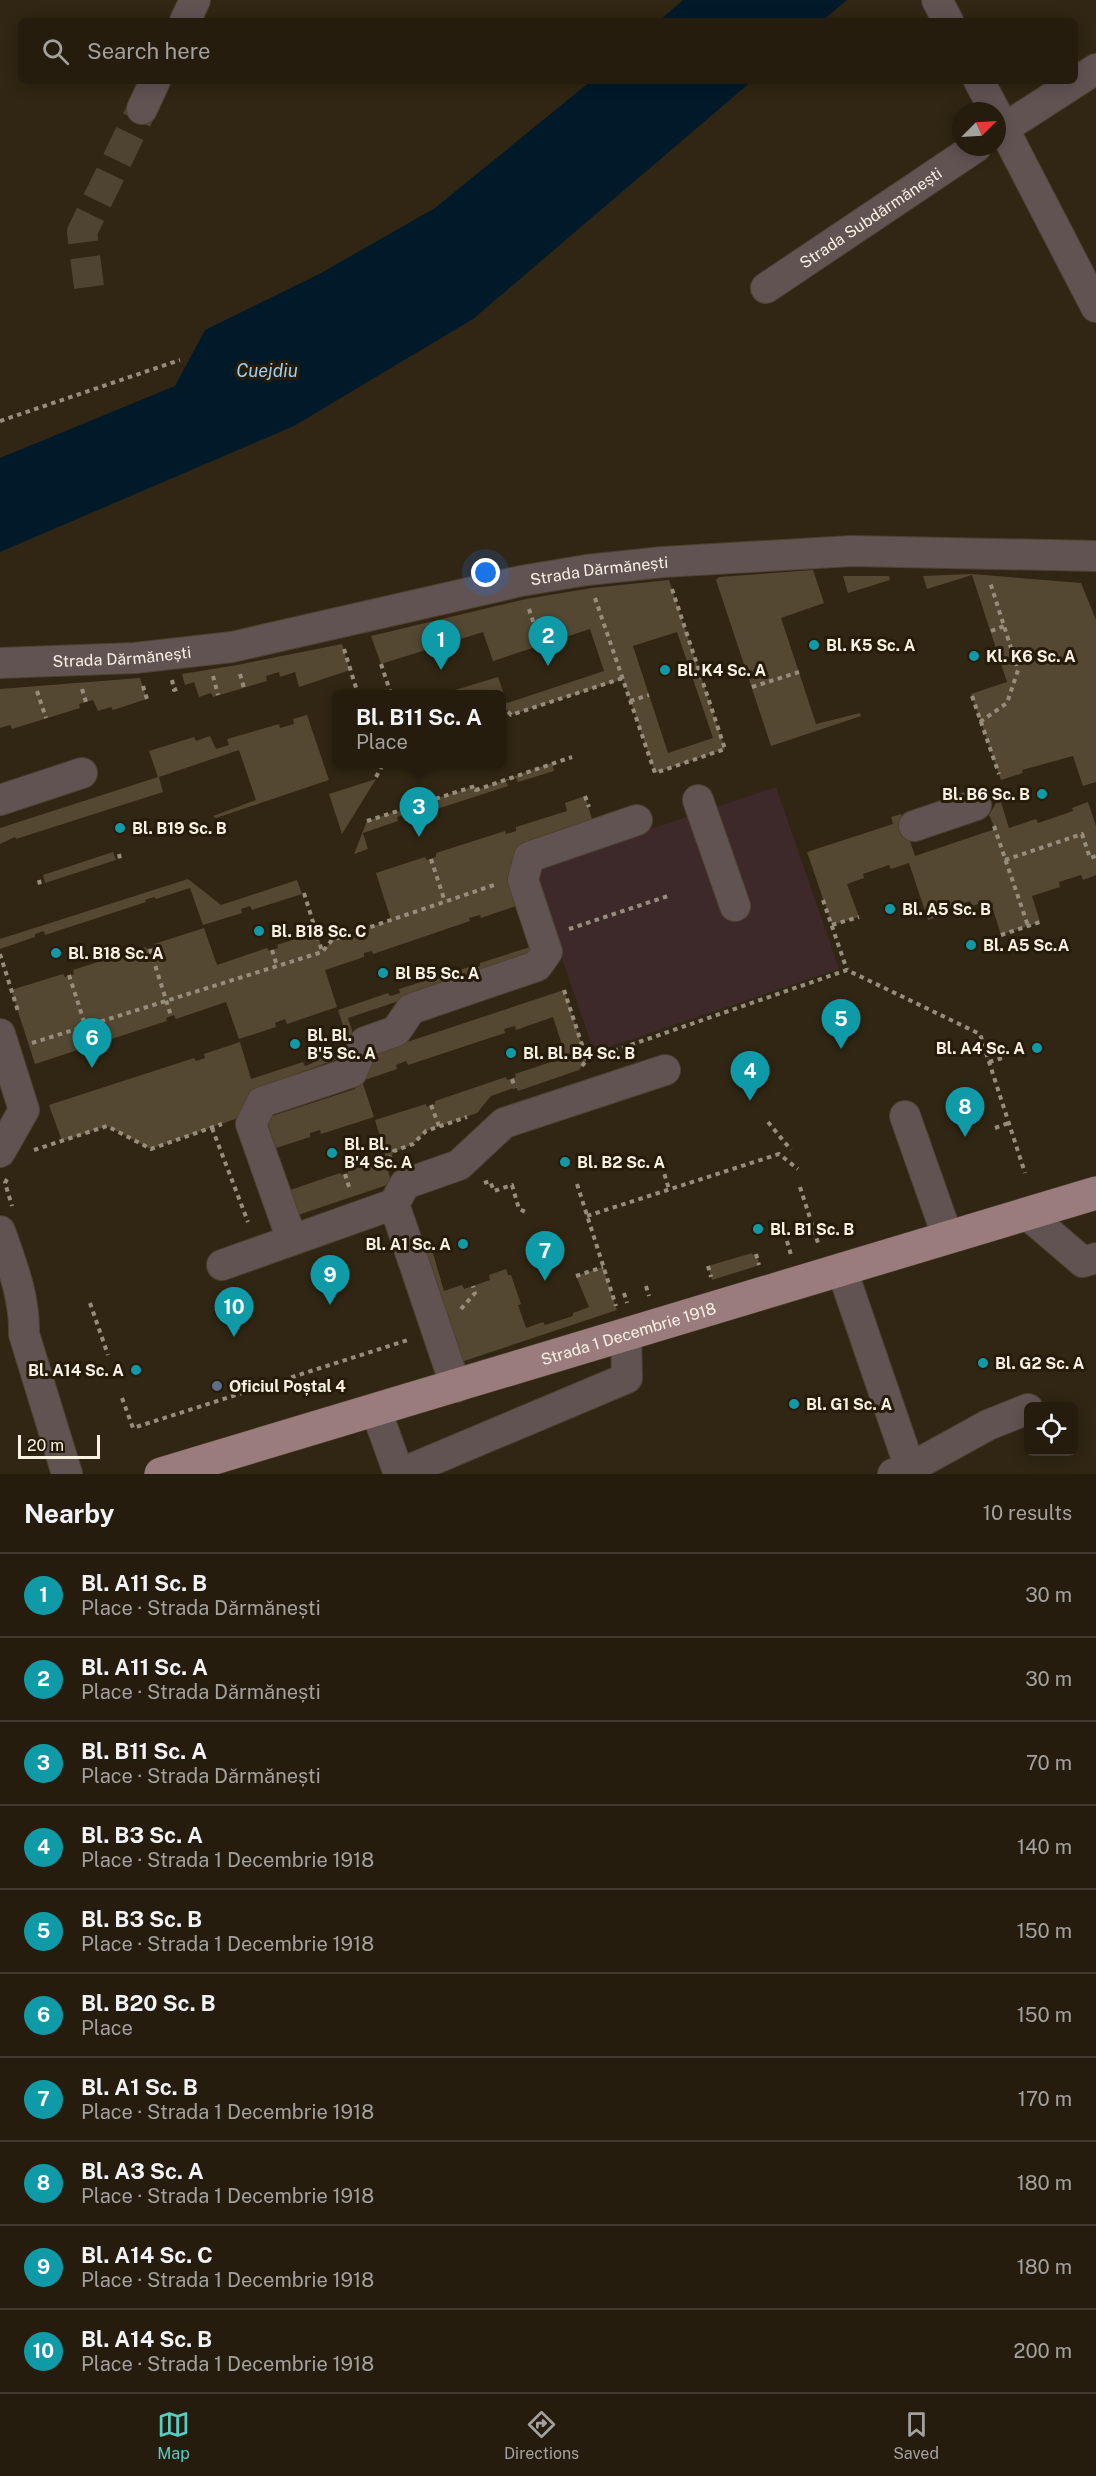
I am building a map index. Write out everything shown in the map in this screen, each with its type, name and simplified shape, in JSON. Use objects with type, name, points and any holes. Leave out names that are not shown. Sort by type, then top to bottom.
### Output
[{"type":"main road","name":"Strada 1 Decembrie 1918","points":[[161,1474],[456,1387],[624,1317],[842,1270],[1096,1193]]},
{"type":"street","points":[[186,18],[195,0]]},
{"type":"street","points":[[937,0],[946,18]]},
{"type":"street","points":[[1078,79],[1096,69]]},
{"type":"street","points":[[142,109],[154,84]]},
{"type":"street","points":[[980,84],[989,102]]},
{"type":"street","points":[[1006,118],[1068,84]]},
{"type":"street","points":[[1006,137],[1096,307]]},
{"type":"street","name":"Strada Subdărmănești","points":[[766,288],[963,156]]},
{"type":"street","name":"Strada Dărmănești","points":[[0,663],[135,658],[232,647],[521,581],[587,570],[652,563],[852,551],[1096,556]]},
{"type":"street","points":[[0,800],[82,773]]},
{"type":"street","points":[[698,800],[735,906]]},
{"type":"street","points":[[914,826],[984,814]]},
{"type":"street","points":[[292,1240],[251,1124],[262,1102],[352,1072],[365,1042],[396,1031],[411,1009],[537,966],[547,952],[523,880],[529,857],[636,820]]},
{"type":"street","points":[[0,1034],[24,1110],[12,1159]]},
{"type":"street","points":[[222,1265],[394,1204],[405,1184],[459,1165],[504,1123],[665,1070]]},
{"type":"street","points":[[905,1116],[948,1238]]},
{"type":"street","points":[[394,1204],[456,1387]]},
{"type":"street","points":[[1027,1214],[1083,1262],[1096,1258]]},
{"type":"street","points":[[8,1223],[25,1316],[24,1334],[67,1474]]},
{"type":"street","points":[[842,1270],[902,1471],[988,1425],[1024,1410]]},
{"type":"street","points":[[376,1410],[399,1474],[627,1378],[624,1317]]},
{"type":"path","points":[[0,421],[180,360]]},
{"type":"path","points":[[980,722],[1007,703],[1018,670],[988,575]]},
{"type":"path","points":[[592,588],[655,773],[725,749],[669,580]]},
{"type":"path","points":[[526,599],[541,645]]},
{"type":"path","points":[[427,622],[435,646]]},
{"type":"path","points":[[991,631],[1004,626]]},
{"type":"path","points":[[342,644],[357,690]]},
{"type":"path","points":[[381,664],[390,690]]},
{"type":"path","points":[[211,669],[218,695]]},
{"type":"path","points":[[752,687],[799,672]]},
{"type":"path","points":[[140,678],[147,699]]},
{"type":"path","points":[[506,710],[511,715],[623,678]]},
{"type":"path","points":[[80,683],[86,702]]},
{"type":"path","points":[[36,686],[46,718]]},
{"type":"path","points":[[630,701],[649,695]]},
{"type":"path","points":[[972,696],[999,774]]},
{"type":"path","points":[[367,821],[475,786],[476,790],[572,757]]},
{"type":"path","points":[[376,777],[381,768]]},
{"type":"path","points":[[984,814],[1005,860],[1028,926]]},
{"type":"path","points":[[1005,860],[1082,834],[1090,858],[1096,856]]},
{"type":"path","points":[[431,859],[445,902]]},
{"type":"path","points":[[29,1044],[322,952],[332,940],[499,884]]},
{"type":"path","points":[[304,893],[322,952]]},
{"type":"path","points":[[564,931],[670,895]]},
{"type":"path","points":[[823,900],[848,970],[980,1034],[1025,1173]]},
{"type":"path","points":[[832,925],[859,917]]},
{"type":"path","points":[[1001,935],[1040,922]]},
{"type":"path","points":[[150,948],[171,1016]]},
{"type":"path","points":[[272,950],[277,966]]},
{"type":"path","points":[[564,990],[587,1060],[848,970]]},
{"type":"path","points":[[69,975],[90,1043]]},
{"type":"path","points":[[989,1062],[1006,1056]]},
{"type":"path","points":[[512,1079],[515,1088]]},
{"type":"path","points":[[431,1105],[439,1126]]},
{"type":"path","points":[[8,1223],[5,1183],[12,1159],[107,1126],[151,1149],[230,1121]]},
{"type":"path","points":[[768,1122],[791,1150]]},
{"type":"path","points":[[995,1128],[1009,1123]]},
{"type":"path","points":[[213,1128],[248,1222]]},
{"type":"path","points":[[587,1216],[779,1154],[798,1169]]},
{"type":"path","points":[[659,1157],[669,1189]]},
{"type":"path","points":[[345,1174],[352,1196]]},
{"type":"path","points":[[490,1181],[494,1191],[512,1185],[519,1209],[528,1213]]},
{"type":"path","points":[[577,1184],[603,1267],[624,1317]]},
{"type":"path","points":[[800,1187],[819,1246]]},
{"type":"path","points":[[787,1241],[791,1255]]},
{"type":"path","points":[[756,1254],[760,1265]]},
{"type":"path","points":[[708,1266],[712,1280]]},
{"type":"path","points":[[576,1276],[603,1267]]},
{"type":"path","points":[[455,1316],[475,1293],[473,1286]]},
{"type":"path","points":[[645,1286],[650,1300]]},
{"type":"path","points":[[624,1293],[624,1317]]},
{"type":"path","points":[[90,1303],[108,1355]]},
{"type":"path","points":[[122,1398],[133,1428],[420,1336]]},
{"type":"shaded area","points":[[813,570],[824,603],[781,618],[816,724],[860,713],[861,716],[771,746],[716,580],[719,577]]},
{"type":"shaded area","points":[[972,574],[1081,583],[1096,620],[1096,782],[1083,786],[1073,756],[1022,770],[1023,773],[1001,780],[971,694],[1007,682],[972,575],[927,589],[923,576]]},
{"type":"shaded area","points":[[843,576],[889,576],[890,580],[848,593]]},
{"type":"shaded area","points":[[669,580],[725,749],[655,773],[623,679],[511,715],[506,709],[506,700],[507,703],[604,671],[590,629],[493,661],[483,632],[381,664],[371,636],[526,599],[592,588]],"holes":[[[677,632],[713,738],[668,753],[633,646]]]},
{"type":"shaded area","points":[[342,644],[350,670],[299,687],[295,672],[280,677],[279,672],[266,676],[267,681],[213,697],[211,693],[199,697],[194,682],[185,685],[182,674],[237,665]]},
{"type":"shaded area","points":[[498,677],[502,690],[455,690]]},
{"type":"shaded area","points":[[140,678],[147,699],[113,710],[111,707],[98,711],[93,700],[79,704],[80,708],[12,729],[10,725],[0,728],[0,689]]},
{"type":"shaded area","points":[[307,715],[329,780],[216,818],[213,816],[256,800],[239,750],[159,777],[163,792],[16,839],[15,837],[0,844],[0,828],[158,777],[149,751],[194,737],[196,741],[210,736],[216,749],[229,745],[227,739],[279,724],[280,728],[294,724],[293,719]]},
{"type":"shaded area","points":[[552,763],[554,771],[518,782],[516,778],[506,781],[508,786],[409,818],[408,814],[397,817],[398,821],[363,833],[368,849],[354,854],[367,821],[475,786],[477,790]]},
{"type":"shaded area","points":[[376,779],[342,834],[329,794]]},
{"type":"shaded area","points":[[776,787],[839,969],[600,1050],[592,1046],[535,880],[541,866]]},
{"type":"shaded area","points":[[585,796],[593,822],[516,848],[510,880],[519,905],[481,918],[480,915],[469,918],[470,921],[373,954],[372,951],[364,953],[364,957],[325,970],[337,1007],[287,1024],[285,1019],[275,1023],[276,1027],[239,1039],[226,1002],[176,1019],[174,1015],[166,1018],[167,1021],[96,1044],[95,1041],[87,1044],[87,1047],[35,1064],[11,990],[63,974],[65,977],[74,974],[73,970],[145,947],[147,949],[155,947],[154,944],[204,928],[217,965],[267,948],[269,951],[278,948],[277,945],[316,932],[323,951],[332,940],[391,920],[376,873],[425,857],[427,860],[436,857],[436,853],[505,831],[506,834],[516,831],[516,827],[567,811],[565,803]]},
{"type":"shaded area","points":[[1001,802],[1009,828],[1036,819],[1038,823],[1073,811],[1072,808],[1088,802],[1096,826],[1096,875],[1083,880],[1081,875],[1059,882],[1060,887],[1032,896],[1040,922],[1001,935],[990,900],[972,906],[970,901],[933,914],[934,918],[928,920],[909,863],[891,869],[889,865],[863,874],[864,878],[847,884],[859,917],[832,925],[807,852],[893,824],[891,817],[901,814],[915,856],[995,829],[989,815],[996,803]]},
{"type":"shaded area","points":[[113,852],[116,860],[45,883],[43,875]]},
{"type":"shaded area","points":[[188,879],[221,905],[297,880],[302,894],[252,910],[250,906],[241,909],[242,913],[203,925],[190,888],[156,899],[154,897],[145,900],[146,902],[45,935],[44,931],[35,934],[35,937],[0,949],[0,939]]},
{"type":"shaded area","points":[[533,946],[530,957],[348,1018],[356,1043],[351,1054],[258,1088],[238,1118],[151,1149],[107,1126],[62,1141],[49,1105],[194,1058],[196,1061],[205,1058],[204,1054],[240,1042],[251,1079],[303,1062],[305,1066],[313,1063],[312,1059],[350,1047],[338,1010],[388,993],[390,996],[400,993],[399,989],[469,967],[470,969],[480,966],[480,963]]},
{"type":"shaded area","points":[[564,990],[587,1060],[579,1070],[518,1091],[516,1087],[491,1096],[477,1113],[426,1131],[413,1144],[394,1152],[386,1164],[390,1184],[298,1215],[290,1190],[340,1173],[341,1175],[348,1173],[348,1171],[386,1158],[375,1120],[426,1104],[427,1107],[435,1104],[435,1101],[506,1077],[507,1080],[516,1077],[515,1074],[566,1057],[553,1017],[516,1030],[515,1026],[504,1029],[505,1033],[408,1065],[406,1061],[396,1065],[397,1069],[362,1081],[374,1117],[321,1134],[320,1130],[310,1133],[310,1137],[276,1148],[266,1118],[355,1089],[374,1053]]},
{"type":"shaded area","points":[[432,1250],[444,1291],[462,1285],[464,1289],[490,1280],[489,1275],[506,1269],[508,1275],[511,1275],[521,1304],[518,1305],[526,1328],[573,1316],[573,1313],[589,1307],[576,1276],[603,1267],[617,1310],[461,1362],[425,1253]]},
{"type":"shaded area","points":[[752,1253],[756,1254],[760,1265],[712,1280],[708,1266]]},
{"type":"water","points":[[683,0],[847,0],[826,18],[662,18]]},
{"type":"water","name":"Cuejdiu","points":[[587,84],[748,84],[473,319],[294,426],[0,552],[0,458],[175,386],[205,330],[321,273],[435,208]]},
{"type":"tunnel","points":[[89,287],[82,232],[142,109]]},
{"type":"place","name":"Bl. K5 Sc. A","points":[[814,645]]},
{"type":"place","name":"Kl. K6 Sc. A","points":[[974,656]]},
{"type":"place","name":"Bl. A11 Sc. A","points":[[548,666]]},
{"type":"place","name":"Bl. A11 Sc. B","points":[[441,670]]},
{"type":"place","name":"Bl. K4 Sc. A","points":[[665,670]]},
{"type":"place","name":"Bl. B6 Sc. B","points":[[1042,794]]},
{"type":"place","name":"Bl. B19 Sc. B","points":[[120,828]]},
{"type":"place","name":"Bl. B11 Sc. A","points":[[419,837]]},
{"type":"place","name":"Bl. A5 Sc. B","points":[[890,909]]},
{"type":"place","name":"Bl. B18 Sc. C","points":[[259,931]]},
{"type":"place","name":"Bl. A5 Sc.A","points":[[971,945]]},
{"type":"place","name":"Bl. B18 Sc. A","points":[[56,953]]},
{"type":"place","name":"Bl B5 Sc. A","points":[[383,973]]},
{"type":"place","name":"Bl. Bl. B'5 Sc. A","points":[[295,1044]]},
{"type":"place","name":"Bl. A4 Sc. A","points":[[1037,1048]]},
{"type":"place","name":"Bl. B3 Sc. B","points":[[841,1049]]},
{"type":"place","name":"Bl. Bl. B4 Sc. B","points":[[511,1053]]},
{"type":"place","name":"Bl. B20 Sc. B","points":[[92,1068]]},
{"type":"place","name":"Bl. B3 Sc. A","points":[[750,1101]]},
{"type":"place","name":"Bl. A3 Sc. A","points":[[965,1137]]},
{"type":"place","name":"Bl. Bl. B'4 Sc. A","points":[[332,1153]]},
{"type":"place","name":"Bl. B2 Sc. A","points":[[565,1162]]},
{"type":"place","name":"Bl. B1 Sc. B","points":[[758,1229]]},
{"type":"place","name":"Bl. A1 Sc. A","points":[[463,1244]]},
{"type":"place","name":"Bl. A1 Sc. B","points":[[545,1281]]},
{"type":"place","name":"Bl. A14 Sc. C","points":[[330,1305]]},
{"type":"place","name":"Bl. A14 Sc. B","points":[[234,1337]]},
{"type":"place","name":"Bl. G2 Sc. A","points":[[983,1363]]},
{"type":"place","name":"Bl. A14 Sc. A","points":[[136,1370]]},
{"type":"place","name":"Oficiul Poștal 4","points":[[217,1386]]},
{"type":"place","name":"Bl. G1 Sc. A","points":[[794,1404]]}]
